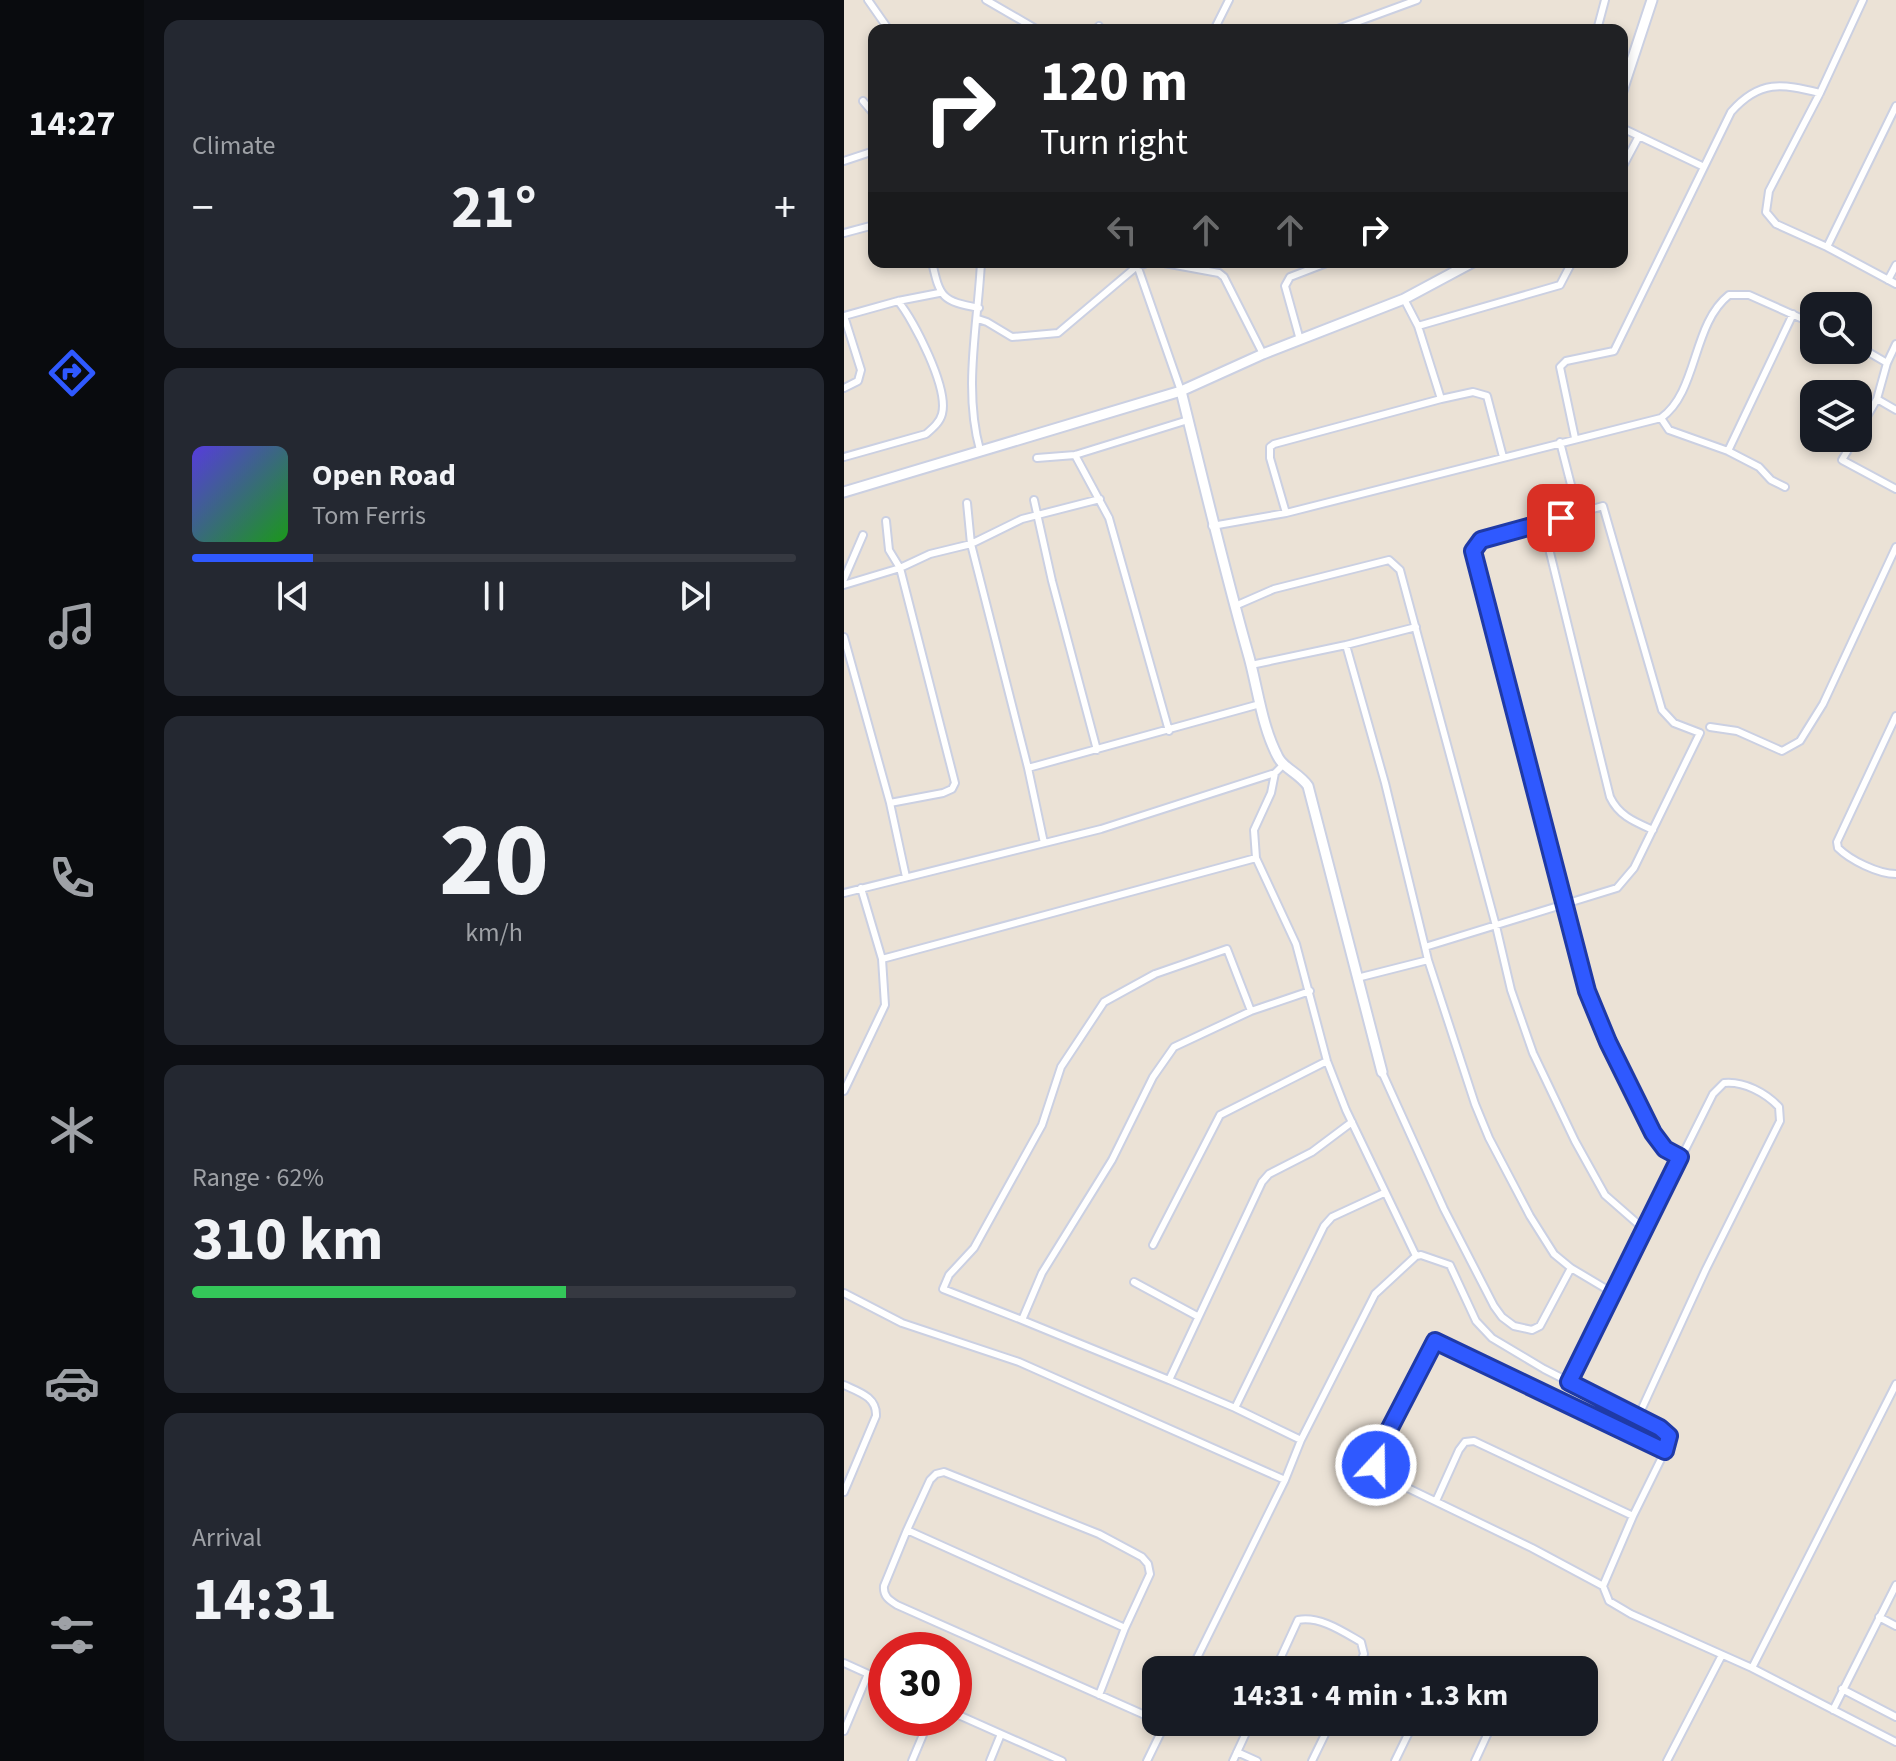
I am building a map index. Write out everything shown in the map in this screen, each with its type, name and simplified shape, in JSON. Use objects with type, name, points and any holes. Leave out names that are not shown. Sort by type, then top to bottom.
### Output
[{"type":"street","points":[[868,0],[885,24]]},
{"type":"street","points":[[986,0],[1028,24]]},
{"type":"street","points":[[1218,24],[1229,0]]},
{"type":"street","points":[[1380,0],[1382,11]]},
{"type":"street","points":[[1350,24],[1417,0]]},
{"type":"street","points":[[1599,24],[1605,0]]},
{"type":"street","points":[[1628,73],[1652,0]]},
{"type":"street","points":[[1863,0],[1820,93],[1769,191],[1766,212],[1776,224],[1896,284]]},
{"type":"street","points":[[1575,438],[1560,367],[1566,361],[1614,351],[1731,112],[1754,92],[1768,86],[1786,85],[1820,93]]},
{"type":"street","points":[[863,101],[868,107]]},
{"type":"street","points":[[1827,247],[1896,106]]},
{"type":"street","points":[[1628,131],[1702,166]]},
{"type":"street","points":[[1628,157],[1639,136]]},
{"type":"street","points":[[844,161],[868,153]]},
{"type":"street","points":[[844,233],[868,227]]},
{"type":"street","points":[[1888,280],[1896,265]]},
{"type":"street","points":[[933,268],[939,293],[953,303],[979,308]]},
{"type":"street","points":[[980,450],[975,432],[972,378],[981,268]]},
{"type":"street","points":[[978,319],[1012,337],[1058,333],[1133,268]]},
{"type":"street","points":[[1137,268],[1181,391],[1212,526],[1277,757],[1279,769],[1254,830],[1256,858],[1296,944],[1327,1061],[1384,1193],[1416,1256]]},
{"type":"street","points":[[1192,268],[1219,273],[1224,277],[1263,354]]},
{"type":"street","points":[[1300,340],[1285,286],[1290,277],[1313,268]]},
{"type":"street","points":[[844,492],[1181,391],[1263,354],[1404,299],[1462,268]]},
{"type":"street","points":[[1418,326],[1560,285],[1569,268]]},
{"type":"street","points":[[844,388],[858,381],[861,370],[844,316],[939,293]]},
{"type":"street","points":[[1212,526],[1286,513],[1661,418],[1675,405],[1699,344],[1725,297],[1749,295],[1800,317]]},
{"type":"street","points":[[1404,299],[1418,326],[1441,399]]},
{"type":"street","points":[[844,457],[926,434],[942,414],[940,390],[924,343],[912,318],[898,301]]},
{"type":"street","points":[[1728,451],[1793,314]]},
{"type":"street","points":[[1872,408],[1896,344]]},
{"type":"street","points":[[1872,354],[1887,363]]},
{"type":"street","points":[[1286,513],[1270,458],[1270,447],[1274,444],[1441,399],[1473,392],[1487,396],[1503,457]]},
{"type":"street","points":[[1877,399],[1896,410]]},
{"type":"street","points":[[1661,418],[1669,430],[1728,451],[1759,467],[1771,480],[1785,487]]},
{"type":"street","points":[[1037,458],[1075,455],[1188,420]]},
{"type":"street","points":[[1560,442],[1578,512]]},
{"type":"street","points":[[1847,452],[1842,460],[1896,489]]},
{"type":"street","points":[[1075,455],[1109,518],[1169,731]]},
{"type":"street","points":[[844,582],[900,568],[930,554],[971,544],[1037,514],[1100,499]]},
{"type":"street","points":[[1034,500],[1097,750]]},
{"type":"street","points":[[967,503],[971,544],[1044,843]]},
{"type":"street","points":[[1425,947],[1565,906],[1617,888],[1634,868],[1700,733],[1674,723],[1662,710],[1603,506],[1481,540],[1473,551],[1565,906],[1587,991],[1608,1042],[1658,1142],[1680,1157]]},
{"type":"street","points":[[886,521],[889,550],[900,568],[955,783],[952,789],[943,793],[890,803]]},
{"type":"street","points":[[1543,524],[1610,797],[1628,818],[1653,830]]},
{"type":"street","points":[[844,582],[863,535]]},
{"type":"street","points":[[1710,727],[1737,731],[1782,751],[1800,741],[1823,704],[1896,547]]},
{"type":"street","points":[[1235,606],[1274,589],[1389,560],[1400,570],[1511,990],[1533,1053],[1605,1195],[1645,1230]]},
{"type":"street","points":[[1251,665],[1416,627]]},
{"type":"street","points":[[844,637],[890,803],[906,877]]},
{"type":"street","points":[[1346,645],[1385,783],[1428,960],[1489,1138],[1549,1248],[1571,1268],[1613,1293]]},
{"type":"street","points":[[1028,768],[1260,704]]},
{"type":"street","points":[[1896,716],[1837,842],[1838,848],[1847,855],[1888,874],[1896,874]]},
{"type":"street","points":[[844,893],[1101,829],[1279,769],[1296,772],[1308,786],[1382,1072],[1444,1209],[1502,1317],[1522,1330],[1540,1326],[1571,1268]]},
{"type":"street","points":[[882,959],[1256,858]]},
{"type":"street","points":[[844,1091],[885,1005],[882,959],[861,888]]},
{"type":"street","points":[[1251,1011],[1227,949],[1155,974],[1104,1002],[1061,1067],[1042,1125],[974,1248],[949,1275],[943,1289],[1169,1380],[1301,1440]]},
{"type":"street","points":[[1356,978],[1428,960]]},
{"type":"street","points":[[1022,1320],[1042,1273],[1112,1160],[1153,1077],[1174,1047],[1251,1011],[1310,991]]},
{"type":"street","points":[[1153,1245],[1220,1115],[1327,1061]]},
{"type":"street","points":[[1569,1382],[1713,1094],[1724,1083],[1732,1082],[1765,1095],[1779,1107],[1780,1121],[1700,1282],[1638,1417]]},
{"type":"street","points":[[1169,1380],[1262,1182],[1269,1174],[1312,1152],[1352,1122]]},
{"type":"street","points":[[1235,1408],[1324,1226],[1332,1217],[1384,1193]]},
{"type":"street","points":[[1198,1656],[1375,1294],[1416,1256],[1421,1255],[1450,1265],[1476,1321],[1487,1333],[1569,1382],[1660,1428],[1669,1436],[1603,1586],[1607,1598],[1618,1607],[1752,1668],[1896,1742]]},
{"type":"street","points":[[1134,1282],[1197,1316]]},
{"type":"street","points":[[844,1293],[902,1323],[1019,1362],[1285,1480]]},
{"type":"street","points":[[1603,1586],[1387,1478],[1376,1465],[1378,1451],[1435,1341],[1665,1451]]},
{"type":"street","points":[[1752,1668],[1896,1384]]},
{"type":"street","points":[[844,1385],[867,1397],[876,1409],[876,1416],[844,1492]]},
{"type":"street","points":[[1436,1501],[1459,1450],[1465,1442],[1474,1441],[1633,1516]]},
{"type":"street","points":[[1099,1695],[1150,1574],[1150,1568],[1142,1557],[1099,1534],[944,1472],[936,1474],[930,1480],[907,1530],[884,1586],[885,1595],[889,1599],[1099,1695],[1142,1713]]},
{"type":"street","points":[[907,1530],[1125,1628]]},
{"type":"street","points":[[1833,1710],[1896,1585]]},
{"type":"street","points":[[1879,1617],[1896,1626]]},
{"type":"street","points":[[1281,1656],[1298,1620],[1308,1618],[1330,1625],[1361,1642],[1363,1656]]},
{"type":"street","points":[[1667,1761],[1722,1655]]},
{"type":"street","points":[[844,1663],[868,1674],[844,1731]]},
{"type":"street","points":[[1842,1689],[1896,1717]]},
{"type":"street","points":[[972,1721],[1062,1761]]},
{"type":"street","points":[[990,1761],[1001,1734]]},
{"type":"street","points":[[912,1761],[922,1736]]},
{"type":"street","points":[[1147,1761],[1157,1736]]},
{"type":"street","points":[[1233,1761],[1244,1736]]},
{"type":"street","points":[[1312,1761],[1324,1736]]},
{"type":"street","points":[[1395,1761],[1407,1736]]},
{"type":"street","points":[[1475,1761],[1487,1736]]},
{"type":"street","points":[[1237,1752],[1257,1761]]},
{"type":"route","points":[[1376,1465],[1378,1451],[1435,1341],[1665,1451],[1669,1436],[1660,1428],[1569,1382],[1680,1157],[1658,1142],[1608,1042],[1587,991],[1473,551],[1476,542],[1481,540],[1561,518]]}]
